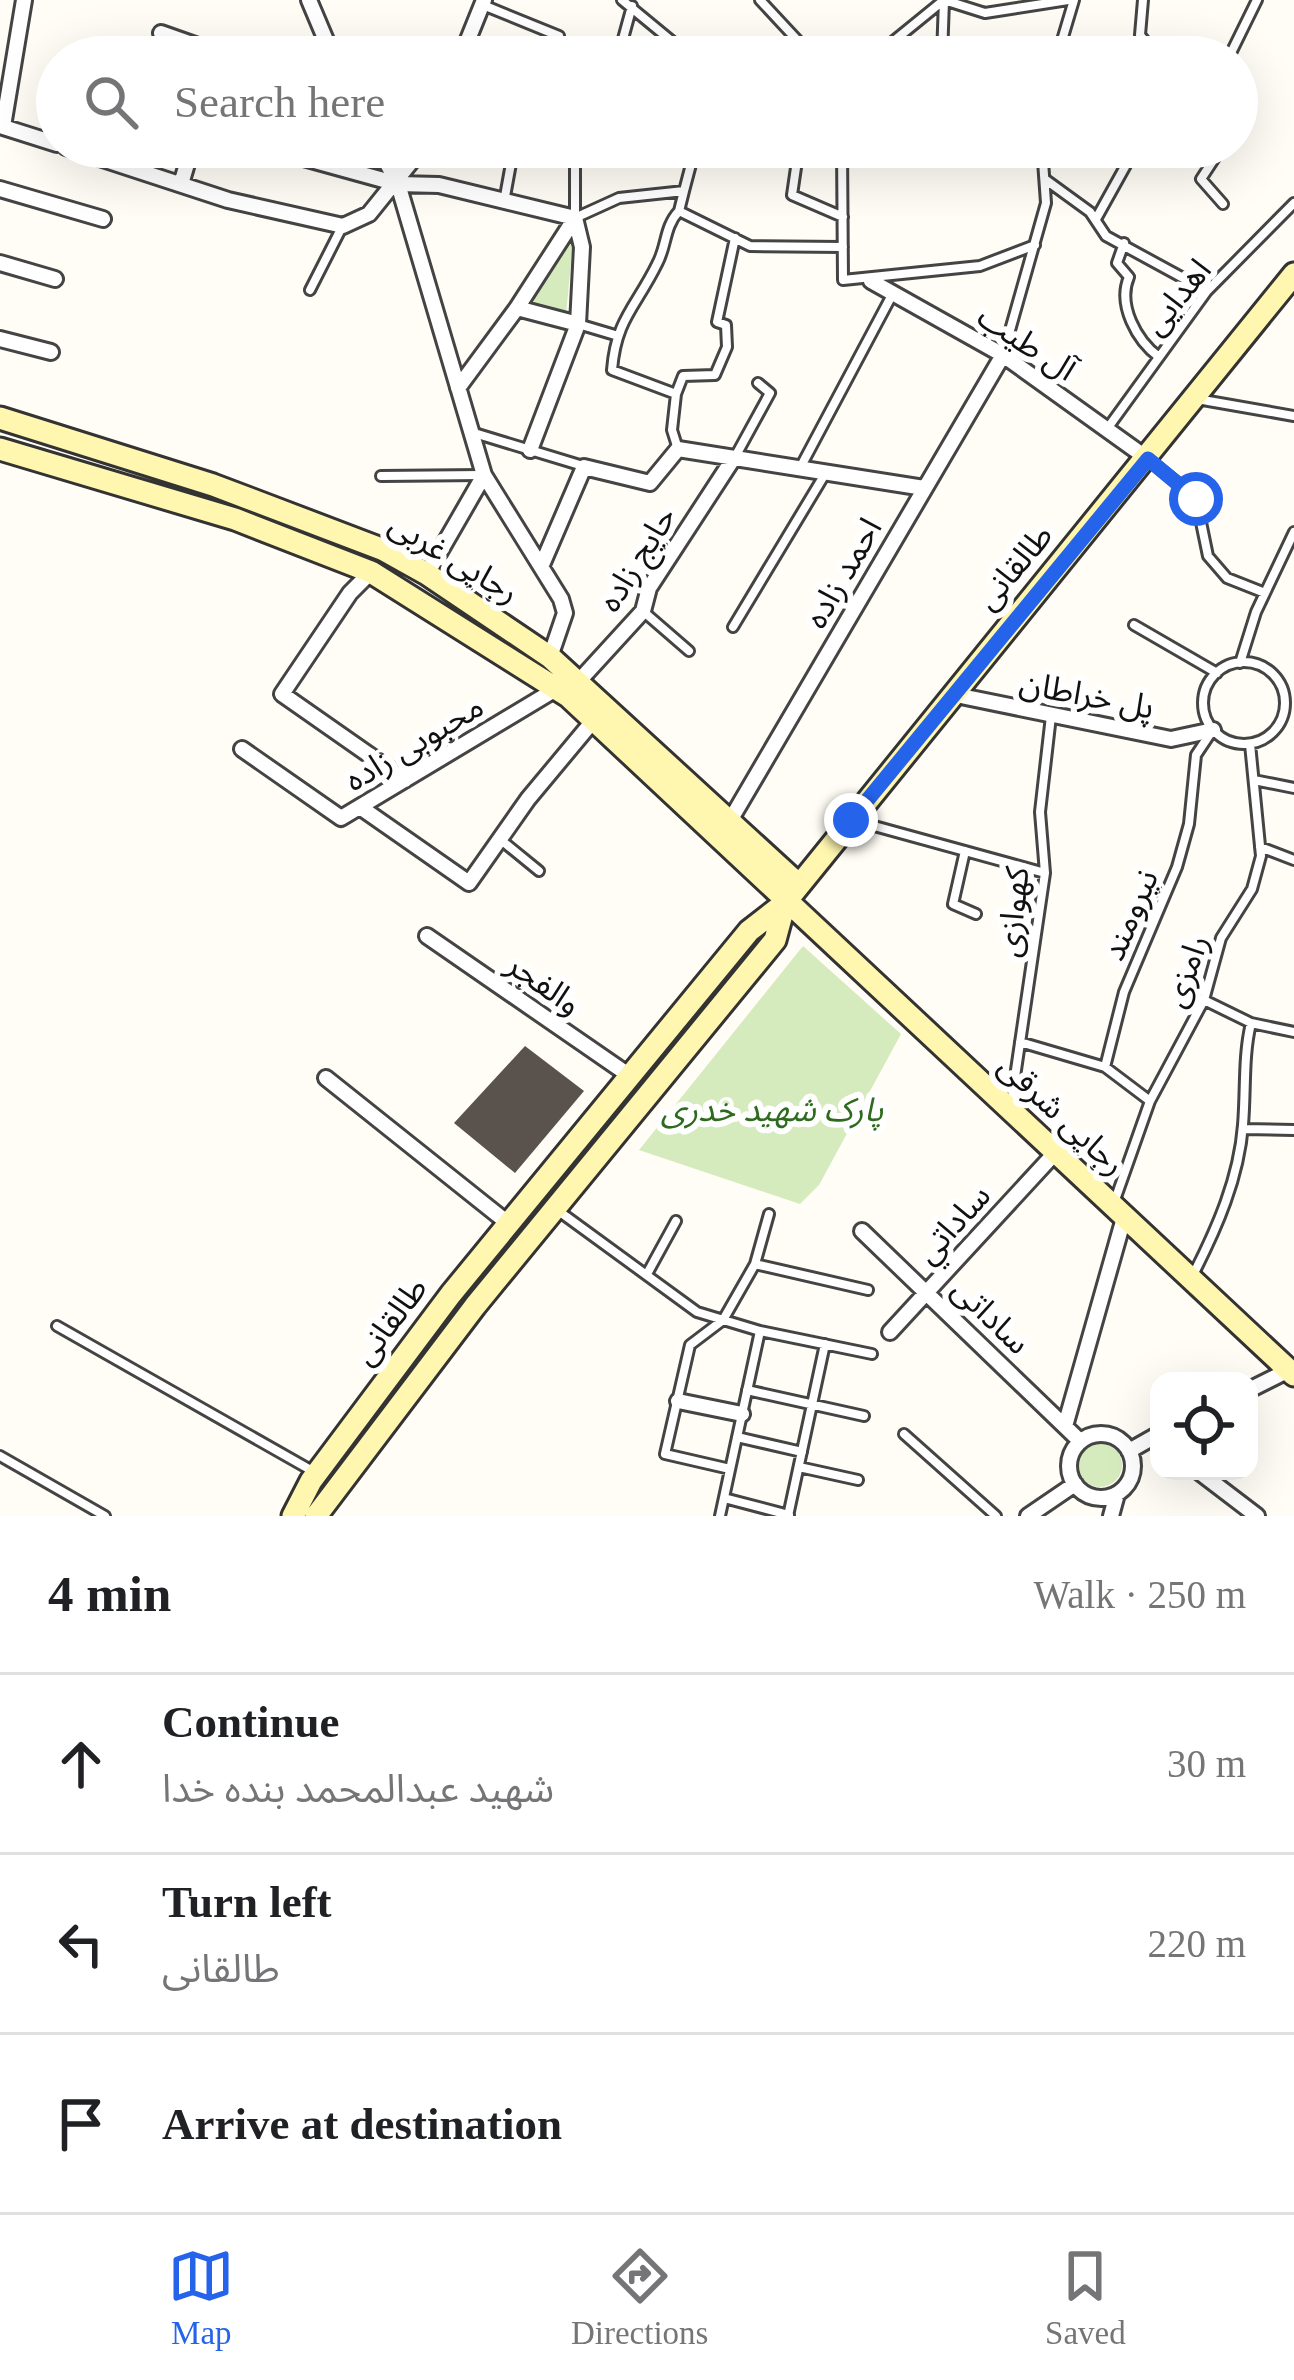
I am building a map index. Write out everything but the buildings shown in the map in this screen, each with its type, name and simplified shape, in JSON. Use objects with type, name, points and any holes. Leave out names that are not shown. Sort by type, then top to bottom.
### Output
[{"type":"street","points":[[24,0],[1,126],[36,137]]},
{"type":"street","points":[[309,0],[324,36]]},
{"type":"street","points":[[469,36],[483,2]]},
{"type":"street","points":[[161,33],[169,36]]},
{"type":"street","points":[[131,168],[343,226],[369,214],[409,168]]},
{"type":"street","points":[[181,184],[186,168]]},
{"type":"street","points":[[340,168],[398,184],[439,185],[574,218]]},
{"type":"street","points":[[389,168],[484,475],[566,613],[550,657]]},
{"type":"street","points":[[0,189],[103,219]]},
{"type":"street","points":[[458,388],[518,308],[574,218]]},
{"type":"street","points":[[530,450],[578,324],[582,247],[574,218]]},
{"type":"street","points":[[0,263],[55,279]]},
{"type":"street","name":"طالقانی","points":[[293,1516],[317,1474],[509,1224],[749,931],[792,894],[1292,280]]},
{"type":"street","name":"آل طیب","points":[[871,281],[1003,355],[1148,459]]},
{"type":"street","points":[[518,308],[578,324]]},
{"type":"street","points":[[0,339],[51,352]]},
{"type":"street","name":"احمد زاده","points":[[731,819],[1003,355]]},
{"type":"street","name":"رجایی غربی","points":[[0,418],[213,484],[384,550],[427,574],[579,681],[731,819],[792,894]]},
{"type":"street","points":[[541,567],[584,467],[650,483],[678,448],[924,488]]},
{"type":"street","name":"رجایی غربی","points":[[0,449],[236,519],[371,572],[556,689],[792,894]]},
{"type":"street","name":"حایج زاده","points":[[579,681],[643,611],[650,587],[734,459]]},
{"type":"street","points":[[427,574],[484,475]]},
{"type":"street","points":[[384,550],[282,694],[405,780]]},
{"type":"street","name":"محبوبی زاده","points":[[242,749],[341,818],[556,689]]},
{"type":"street","name":"پل خراطان","points":[[951,694],[1171,739],[1213,730]]},
{"type":"street","points":[[360,807],[469,883],[593,721]]},
{"type":"street","name":"طالقانی","points":[[316,1516],[554,1208],[775,940],[792,894]]},
{"type":"street","name":"رجایی شرقی","points":[[792,894],[1010,1112],[1292,1371]]},
{"type":"street","name":"والفجر","points":[[427,936],[630,1076]]},
{"type":"street","points":[[326,1078],[509,1224]]},
{"type":"street","name":"ساداتي","points":[[890,1332],[1055,1153]]},
{"type":"street","points":[[1065,1426],[1118,1213]]},
{"type":"street","name":"ساداتی","points":[[862,1231],[1080,1441]]},
{"type":"street","points":[[1258,1386],[1292,1371]]},
{"type":"street","points":[[678,1401],[742,1414]]},
{"type":"street","points":[[1111,1516],[1117,1494],[1131,1479],[1129,1450],[1111,1436],[1080,1441],[1069,1459],[1075,1484],[1096,1498],[1117,1494]]},
{"type":"street","points":[[1129,1450],[1150,1439]]},
{"type":"street","points":[[1210,1480],[1257,1516]]},
{"type":"street","points":[[1028,1516],[1075,1484]]},
{"type":"lane","points":[[622,0],[667,36]]},
{"type":"lane","points":[[760,0],[794,36]]},
{"type":"lane","points":[[944,0],[985,13],[1071,0],[1063,36]]},
{"type":"lane","points":[[900,36],[944,0]]},
{"type":"lane","points":[[943,36],[944,0]]},
{"type":"lane","points":[[1141,36],[1143,0]]},
{"type":"lane","points":[[1240,36],[1258,0]]},
{"type":"lane","points":[[483,2],[559,36]]},
{"type":"lane","points":[[624,36],[632,6]]},
{"type":"lane","points":[[504,203],[510,168]]},
{"type":"lane","points":[[574,168],[574,218],[619,198],[684,191]]},
{"type":"lane","points":[[676,394],[612,370],[615,335],[658,263],[669,221],[679,211],[688,168]]},
{"type":"lane","points":[[796,168],[792,196],[843,217]]},
{"type":"lane","points":[[842,168],[843,280],[871,281],[895,273],[980,266],[1035,245]]},
{"type":"lane","points":[[1003,355],[1046,203],[1043,168]]},
{"type":"lane","points":[[1095,220],[1124,168]]},
{"type":"lane","points":[[1208,168],[1201,178],[1223,204]]},
{"type":"lane","points":[[1045,179],[1095,220],[1106,236],[1207,291]]},
{"type":"lane","name":"اهدایی","points":[[1107,430],[1207,291],[1294,203]]},
{"type":"lane","points":[[679,211],[750,246],[843,247]]},
{"type":"lane","points":[[310,290],[343,226]]},
{"type":"lane","points":[[678,448],[672,430],[682,376],[715,375],[727,346],[726,325],[717,322],[735,238]]},
{"type":"lane","points":[[1124,244],[1117,263],[1129,278],[1123,291],[1140,343],[1159,357]]},
{"type":"lane","points":[[800,469],[892,295]]},
{"type":"lane","points":[[578,324],[615,335]]},
{"type":"lane","points":[[734,459],[770,393],[758,383]]},
{"type":"lane","points":[[1196,399],[1294,416]]},
{"type":"lane","points":[[470,432],[584,467]]},
{"type":"lane","points":[[1148,459],[1196,499],[1208,556],[1228,578],[1265,593]]},
{"type":"lane","points":[[734,627],[825,474]]},
{"type":"lane","points":[[381,476],[484,475]]},
{"type":"lane","points":[[1240,663],[1294,532]]},
{"type":"lane","points":[[643,611],[689,651]]},
{"type":"lane","points":[[1134,625],[1217,673]]},
{"type":"lane","points":[[1240,663],[1265,668],[1282,688],[1280,724],[1250,744],[1223,738],[1213,730],[1204,694],[1217,673],[1240,663]]},
{"type":"lane","points":[[1282,688],[1294,687]]},
{"type":"lane","name":"کهوازی","points":[[1010,1112],[1045,873],[1040,812],[1051,716]]},
{"type":"lane","name":"نیرومند","points":[[1105,1067],[1130,974],[1177,867],[1192,807],[1196,755],[1213,730]]},
{"type":"lane","name":"رامزی","points":[[1118,1213],[1150,1101],[1204,1000],[1221,938],[1252,889],[1260,847],[1250,744]]},
{"type":"lane","points":[[1254,780],[1294,788]]},
{"type":"lane","points":[[851,820],[1045,873]]},
{"type":"lane","points":[[500,839],[539,871]]},
{"type":"lane","points":[[1260,847],[1294,860]]},
{"type":"lane","points":[[964,850],[953,904],[976,914]]},
{"type":"lane","points":[[1204,1000],[1252,1023],[1294,1032]]},
{"type":"lane","points":[[1191,1280],[1222,1216],[1243,1129],[1243,1057],[1252,1023]]},
{"type":"lane","points":[[1020,1042],[1105,1067],[1150,1101]]},
{"type":"lane","points":[[1243,1129],[1294,1130]]},
{"type":"lane","points":[[554,1208],[698,1312],[760,1331],[872,1354]]},
{"type":"lane","points":[[730,1469],[665,1454],[690,1345],[723,1319],[755,1264],[770,1214]]},
{"type":"lane","points":[[647,1274],[676,1221]]},
{"type":"lane","points":[[755,1264],[868,1290]]},
{"type":"lane","points":[[58,1325],[317,1474]]},
{"type":"lane","points":[[720,1516],[760,1331]]},
{"type":"lane","points":[[724,1498],[789,1515],[825,1344]]},
{"type":"lane","points":[[747,1390],[864,1417]]},
{"type":"lane","points":[[904,1434],[996,1516]]},
{"type":"lane","points":[[737,1437],[802,1452]]},
{"type":"lane","points":[[0,1456],[105,1516]]},
{"type":"lane","points":[[799,1467],[858,1480]]},
{"type":"green space","points":[[566,242],[573,243],[566,314],[532,304]]},
{"type":"green space","name":"پارک شهید خدری","points":[[803,946],[901,1034],[819,1185],[800,1204],[639,1150]]},
{"type":"green space","points":[[1100,1443],[1115,1450],[1122,1465],[1115,1480],[1100,1487],[1085,1480],[1078,1465],[1085,1450]]},
{"type":"route","points":[[851,820],[1148,459],[1196,499]]}]
